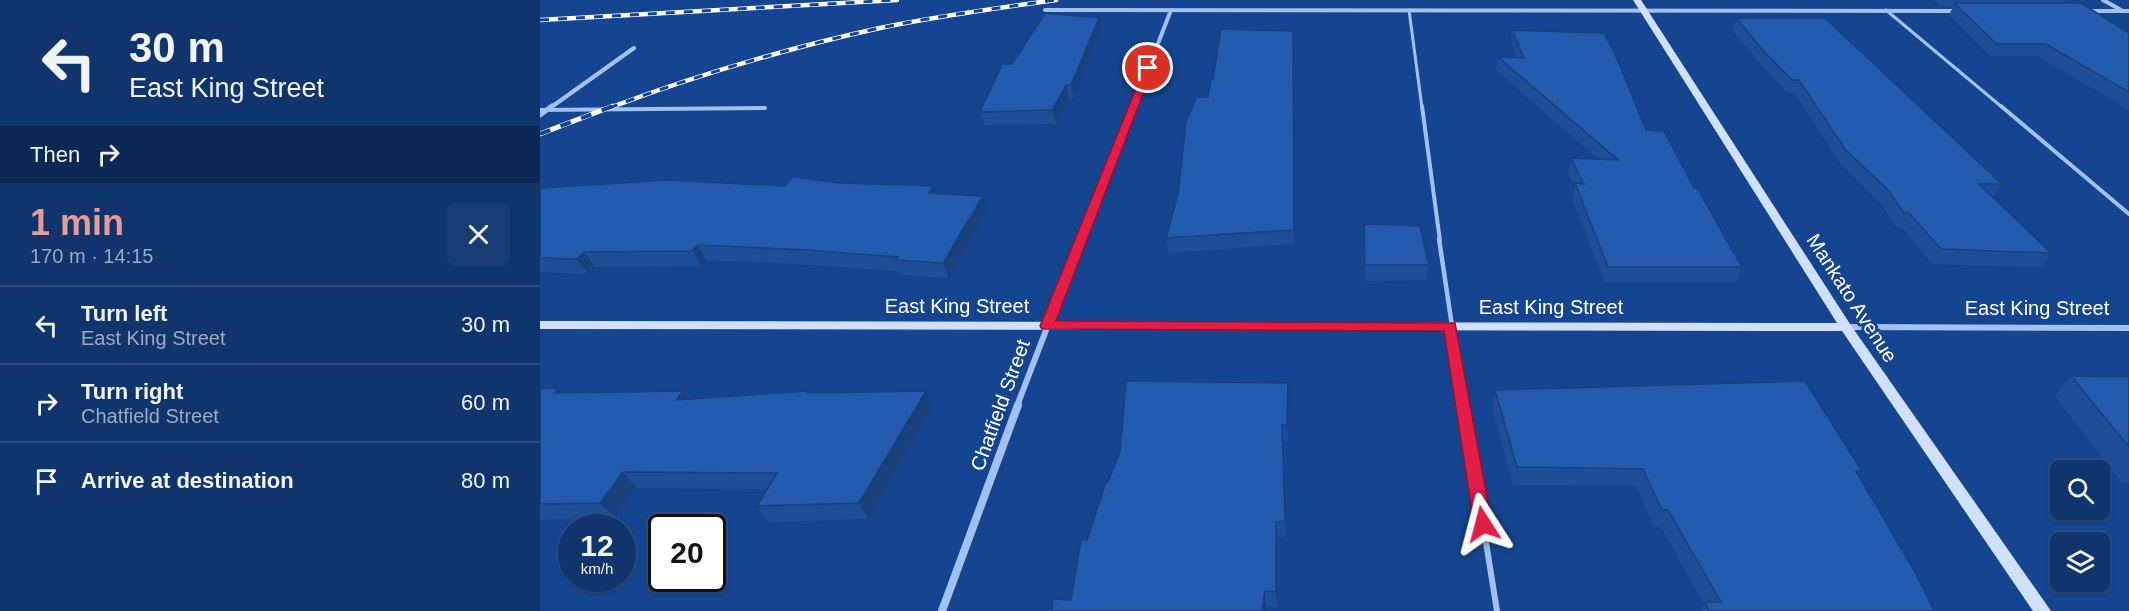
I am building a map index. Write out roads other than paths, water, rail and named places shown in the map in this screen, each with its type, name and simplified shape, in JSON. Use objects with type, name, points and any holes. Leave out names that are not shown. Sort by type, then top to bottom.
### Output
[{"type":"street","points":[[2103,0],[2122,11]]},
{"type":"street","points":[[1045,10],[1409,10],[1641,5],[1968,10]]},
{"type":"street","name":"Mankato Avenue","points":[[1641,5],[1846,327],[2043,611]]},
{"type":"street","name":"Chatfield Street","points":[[942,611],[1047,326],[1171,10]]},
{"type":"street","points":[[2086,11],[2129,12]]},
{"type":"street","points":[[540,115],[634,48]]},
{"type":"street","name":"East King Street","points":[[540,325],[2129,328]]},
{"type":"lane","points":[[1409,10],[1450,327],[1497,611]]},
{"type":"lane","points":[[1886,10],[2129,214]]},
{"type":"lane","points":[[540,110],[765,108]]},
{"type":"railway","points":[[540,20],[897,0]]},
{"type":"railway","points":[[609,108],[676,84],[811,44],[924,20],[1056,0]]},
{"type":"railway","points":[[540,134],[613,106]]}]
